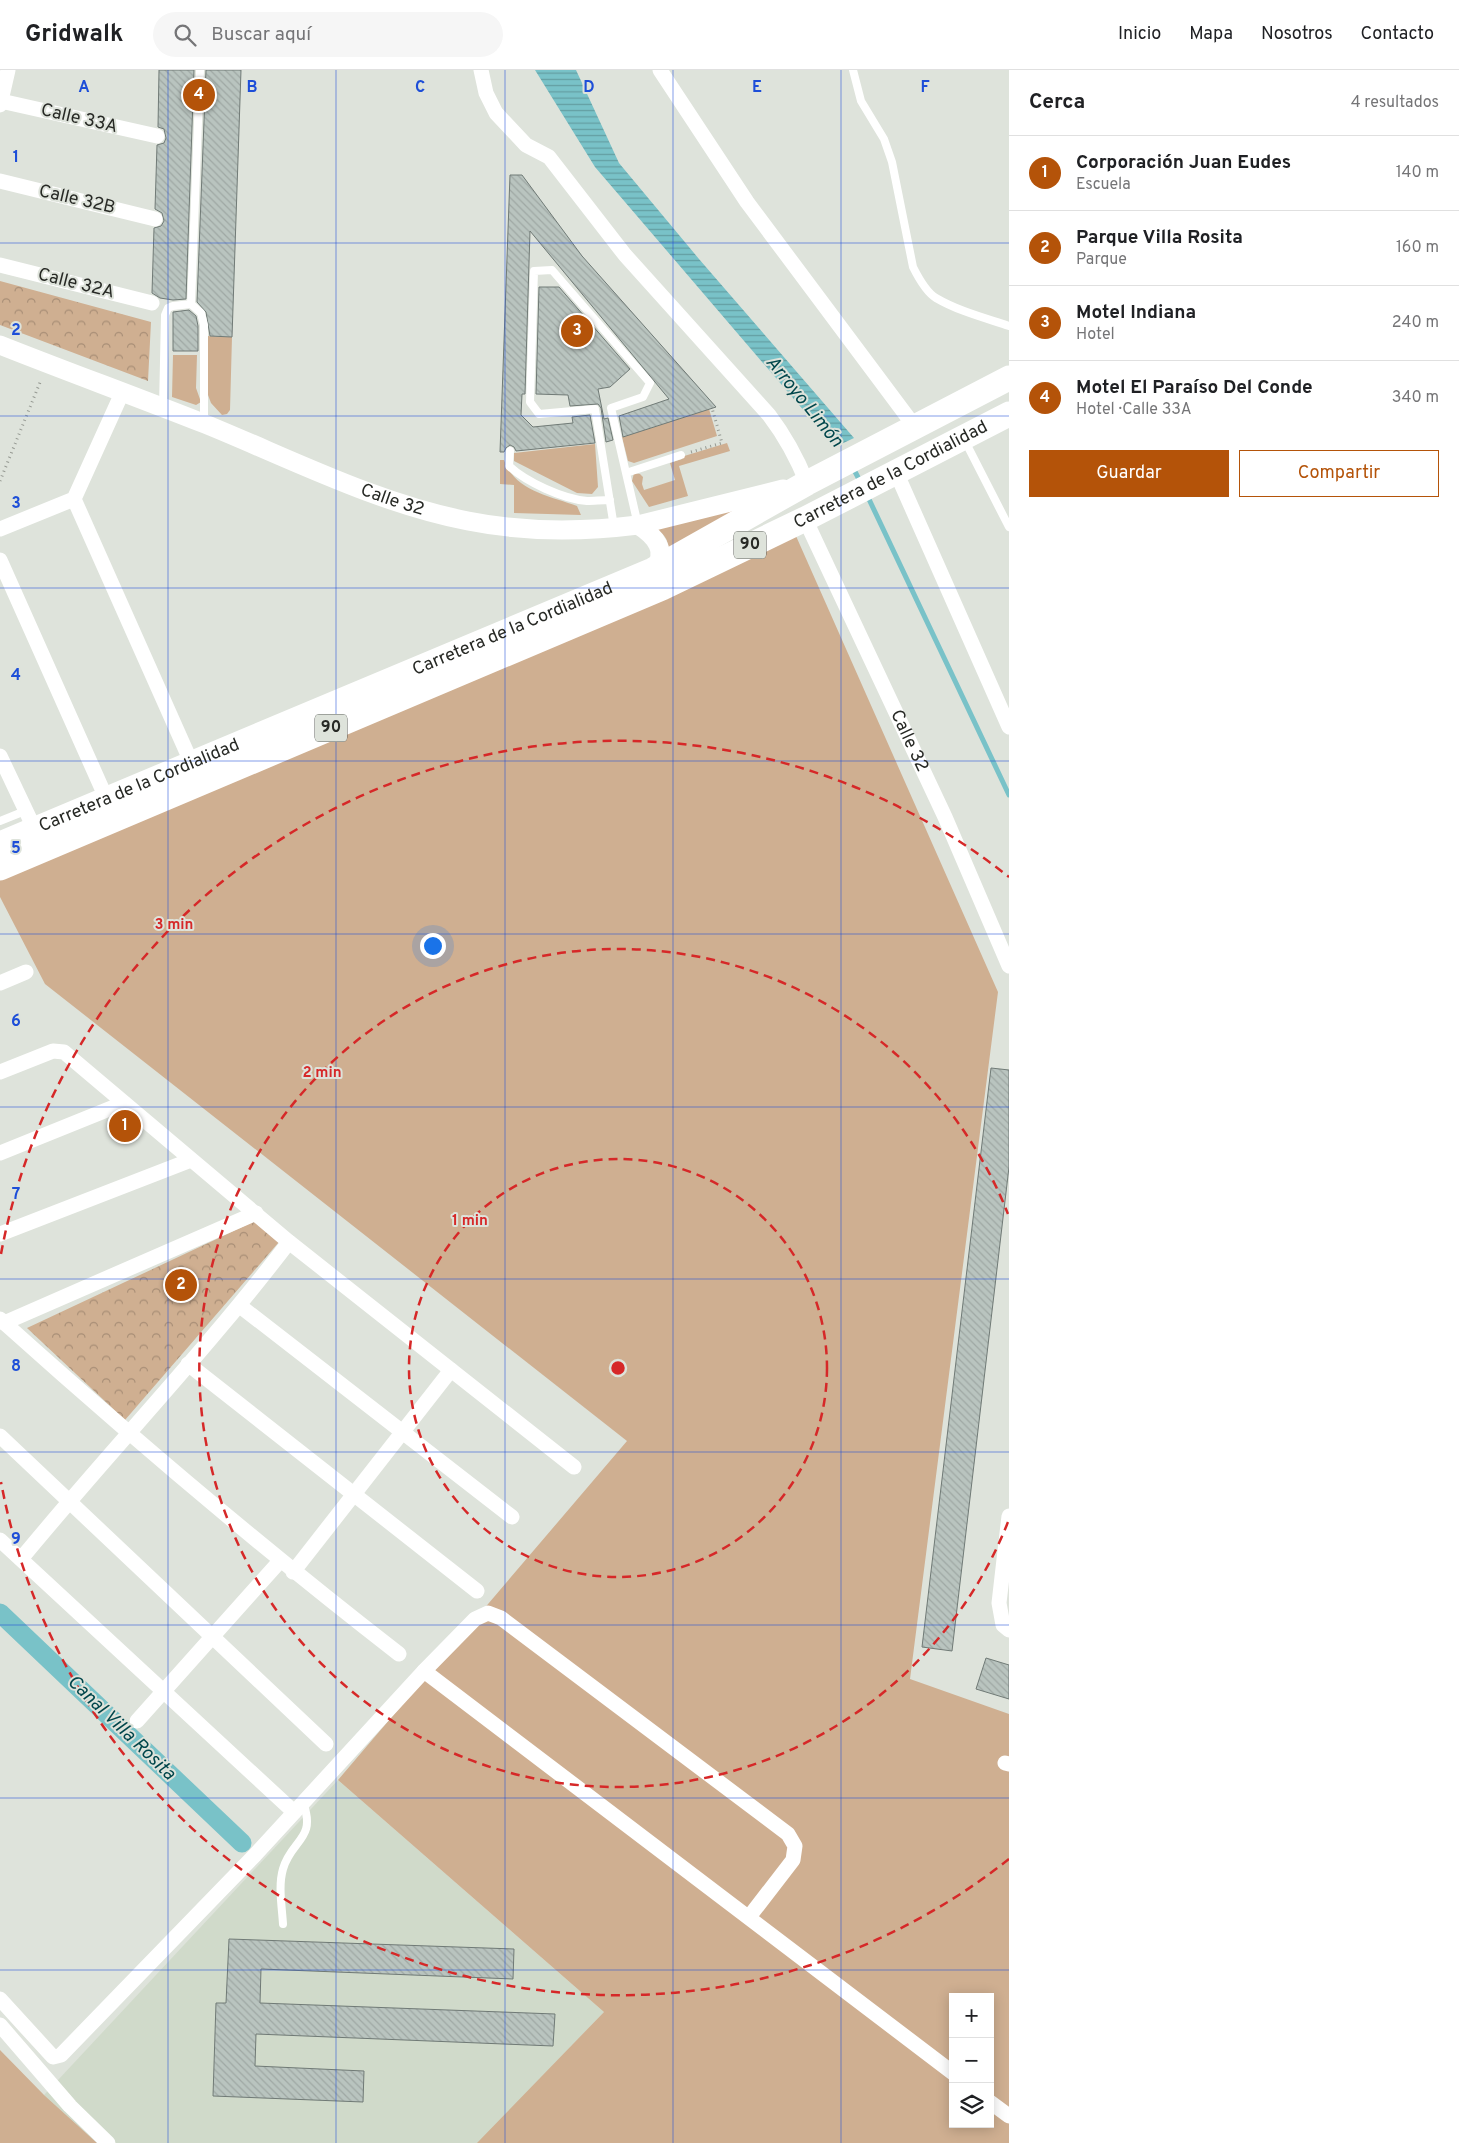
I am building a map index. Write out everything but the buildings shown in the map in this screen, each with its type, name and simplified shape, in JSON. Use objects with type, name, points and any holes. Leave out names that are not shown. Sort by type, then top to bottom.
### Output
[{"type":"highway","name":"Carretera de la Cordialidad","points":[[0,844],[30,820],[106,800],[653,570],[816,479],[1009,378]]},
{"type":"highway","name":"Carretera de la Cordialidad","points":[[0,868],[662,588],[805,518],[1009,414]]},
{"type":"street","points":[[0,103],[8,70]]},
{"type":"street","points":[[481,70],[486,93],[496,113],[526,145],[549,157],[625,255],[769,415],[799,463],[816,479]]},
{"type":"street","points":[[660,70],[747,202],[915,427]]},
{"type":"street","name":"Calle 33A","points":[[0,103],[157,136]]},
{"type":"street","name":"Calle 32B","points":[[0,181],[155,218]]},
{"type":"street","name":"Calle 32A","points":[[0,264],[152,303]]},
{"type":"street","name":"Calle 32","points":[[0,345],[204,424],[326,476],[396,502],[432,513],[510,528],[614,528],[638,525],[816,479]]},
{"type":"street","points":[[0,529],[74,499],[122,392]]},
{"type":"street","points":[[896,472],[1009,727]]},
{"type":"street","points":[[74,499],[192,764]]},
{"type":"street","name":"Calle 32","points":[[805,518],[945,817],[1009,966]]},
{"type":"street","points":[[638,525],[651,534],[659,545],[660,559],[653,570]]},
{"type":"street","points":[[0,560],[106,800]]},
{"type":"street","points":[[0,756],[30,820]]},
{"type":"street","points":[[0,983],[26,972]]},
{"type":"street","points":[[0,1072],[53,1051],[64,1052],[289,1242],[574,1467]]},
{"type":"street","points":[[0,1153],[124,1103]]},
{"type":"street","points":[[0,1234],[191,1160]]},
{"type":"street","points":[[256,1214],[2,1321],[128,1433],[293,1572],[399,1654]]},
{"type":"street","points":[[21,1560],[128,1433],[240,1306],[289,1242]]},
{"type":"street","points":[[240,1306],[512,1518]]},
{"type":"street","points":[[188,1364],[477,1591]]},
{"type":"street","points":[[293,1572],[451,1370]]},
{"type":"street","points":[[0,1436],[326,1744]]},
{"type":"street","points":[[1009,1516],[1000,1603],[1003,1626],[1009,1630]]},
{"type":"street","points":[[0,1540],[164,1692],[298,1807]]},
{"type":"street","points":[[138,1721],[280,1561]]},
{"type":"street","points":[[0,1998],[53,2058],[61,2056],[298,1807],[424,1671],[476,1619],[488,1613],[501,1618],[788,1834],[795,1846],[793,1860],[750,1917]]},
{"type":"street","points":[[424,1671],[949,2070]]},
{"type":"street","points":[[0,2025],[70,2106],[108,2143]]},
{"type":"street","points":[[994,2105],[1009,2116]]},
{"type":"lane","points":[[191,304],[200,70]]},
{"type":"lane","points":[[853,70],[861,101],[884,139],[892,162],[914,267],[919,278],[935,297],[978,316],[1009,326]]},
{"type":"lane","points":[[614,528],[595,409],[539,414],[530,402],[534,271],[552,270],[650,383],[643,397],[611,408],[638,525]]},
{"type":"lane","points":[[163,409],[165,315],[168,308],[191,304],[201,313],[204,325],[204,424]]},
{"type":"lane","points":[[963,437],[1009,527]]},
{"type":"lane","points":[[510,451],[509,466],[516,473],[551,491],[586,500],[610,500]]},
{"type":"lane","points":[[626,473],[681,455]]},
{"type":"lane","points":[[0,821],[30,820]]},
{"type":"lane","points":[[282,1924],[281,1879],[283,1868],[307,1830],[308,1814],[298,1807]]},
{"type":"path","points":[[0,482],[48,364]]},
{"type":"path","points":[[681,455],[722,443],[712,408]]},
{"type":"shaded area","points":[[338,1780],[604,2012],[479,2143],[97,2143],[44,2095]]},
{"type":"green space","points":[[0,281],[151,322],[148,381],[0,325]]},
{"type":"green space","points":[[207,336],[232,337],[230,410],[227,414],[222,415],[211,403],[208,395]]},
{"type":"green space","points":[[173,355],[197,355],[196,388],[201,402],[196,405],[172,397]]},
{"type":"green space","points":[[709,409],[717,436],[634,463],[628,461],[622,437]]},
{"type":"green space","points":[[727,443],[730,451],[679,466],[688,496],[649,507],[632,481],[634,473],[640,474],[643,477],[642,484],[644,490],[675,480],[670,463],[682,459],[681,457]]},
{"type":"green space","points":[[595,444],[598,487],[592,494],[577,493],[514,461],[514,453]]},
{"type":"green space","points":[[500,460],[504,460],[516,479],[525,486],[544,495],[577,506],[581,515],[514,513],[514,485],[500,484]]},
{"type":"green space","points":[[789,490],[668,550],[668,543],[656,529]]},
{"type":"green space","points":[[796,536],[998,992],[910,1679],[1009,1714],[1009,2143],[477,2143],[604,2012],[338,1780],[627,1441],[45,984],[0,897],[0,878]]},
{"type":"green space","points":[[255,1221],[279,1242],[125,1420],[27,1328]]},
{"type":"green space","points":[[0,2050],[44,2095],[97,2143],[0,2143]]},
{"type":"water","name":"Arroyo Limón","points":[[535,70],[576,70],[619,163],[699,259],[854,438],[835,447],[595,167]]},
{"type":"waterway","name":"Arroyo Limón","points":[[852,466],[861,483]]},
{"type":"waterway","name":"Arroyo Limón","points":[[867,495],[1009,795]]},
{"type":"waterway","name":"Canal Villa Rosita","points":[[0,1613],[242,1843]]},
{"type":"place","name":"Motel El Paraíso Del Conde","points":[[199,95]]},
{"type":"place","name":"Motel Indiana","points":[[577,331]]},
{"type":"place","name":"Corporación Juan Eudes","points":[[125,1126]]},
{"type":"place","name":"Parque Villa Rosita","points":[[181,1285]]}]
